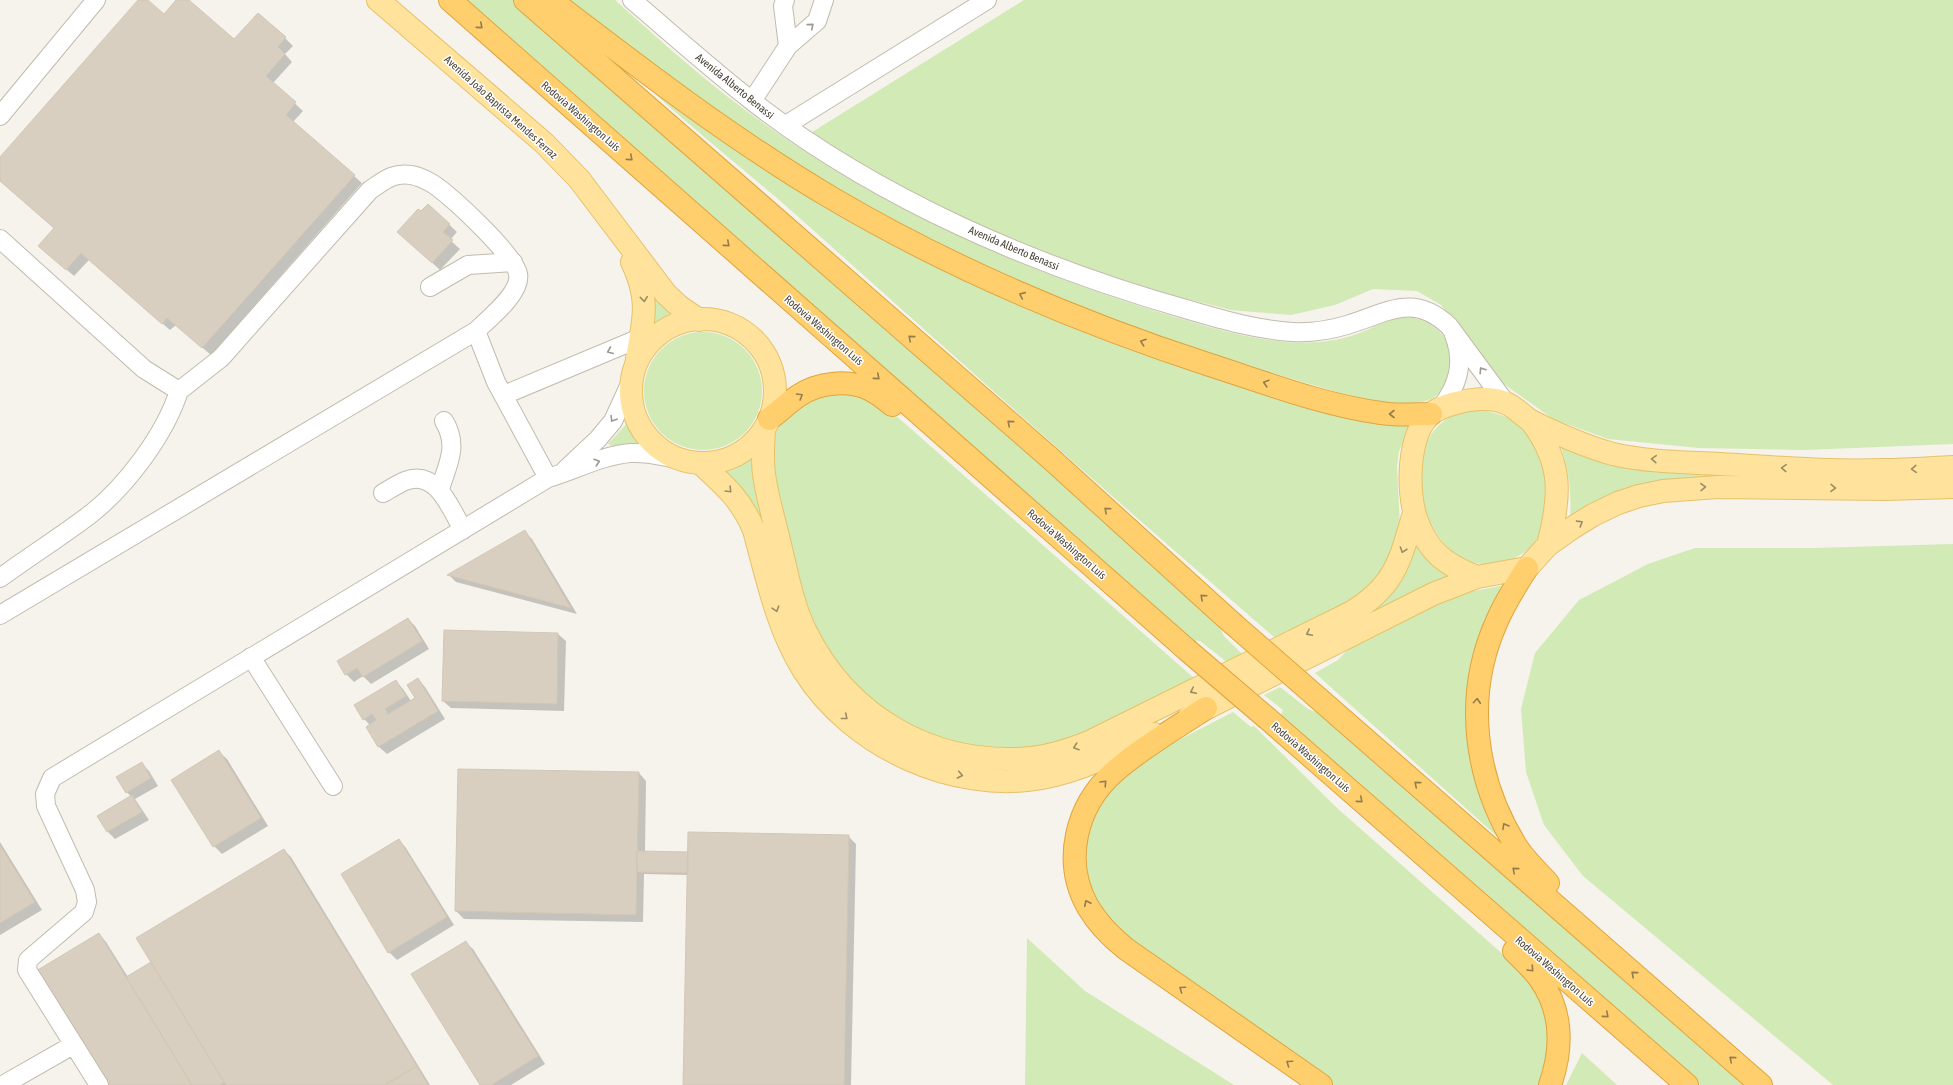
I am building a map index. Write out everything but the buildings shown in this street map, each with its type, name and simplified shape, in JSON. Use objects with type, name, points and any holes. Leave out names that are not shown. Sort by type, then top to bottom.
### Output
[{"type":"highway","name":"Rodovia Washington Luís","points":[[450,0],[1186,649],[1687,1085]]},
{"type":"highway","points":[[525,0],[1050,458],[1232,623],[1761,1085]]},
{"type":"highway","points":[[551,0],[711,118],[781,166],[871,221],[967,270],[1092,324],[1197,361],[1322,400],[1384,414],[1435,411]]},
{"type":"highway","points":[[767,424],[798,396],[818,387],[836,384],[853,384],[869,389],[888,402],[999,484]]},
{"type":"highway","points":[[1527,568],[1497,621],[1480,673],[1477,702],[1477,736],[1481,765],[1495,806],[1519,850],[1610,952]]},
{"type":"highway","points":[[1206,708],[1127,762],[1100,786],[1082,817],[1076,832],[1076,870],[1080,887],[1088,906],[1097,921],[1109,935],[1126,949],[1321,1085]]},
{"type":"highway","points":[[1427,859],[1539,978],[1549,994],[1556,1012],[1559,1034],[1559,1053],[1550,1085]]},
{"type":"main road","name":"Avenida João Baptista Mendes Ferraz","points":[[378,0],[544,143],[579,179],[666,294],[680,307],[699,320]]},
{"type":"main road","name":"Avenida João Baptista Mendes Ferraz","points":[[614,225],[640,280],[644,298],[645,316],[650,336]]},
{"type":"main road","points":[[767,424],[752,444],[737,455],[719,461],[700,463],[677,459],[657,447],[641,429],[632,408],[630,384],[636,364],[646,347],[650,336],[678,324],[699,320],[719,322],[739,329],[755,342],[767,359],[774,379],[774,399],[767,424],[764,475],[793,597],[804,628],[820,658],[839,683],[876,716],[914,740],[957,755],[989,758],[1032,758],[1061,752],[1088,743],[1352,612],[1366,604],[1390,579],[1400,558],[1414,513]]},
{"type":"main road","points":[[1477,577],[1457,570],[1442,559],[1429,546],[1419,528],[1414,513],[1411,490],[1410,467],[1414,447],[1421,429],[1435,411],[1458,402],[1476,400],[1505,402],[1531,421],[1588,445],[1614,454],[1643,458],[1804,469],[1882,470],[1953,467]]},
{"type":"main road","points":[[1531,421],[1543,437],[1556,472],[1558,497],[1556,517],[1548,545]]},
{"type":"main road","points":[[700,463],[738,499],[748,516],[754,530],[780,623],[805,672],[821,694],[840,714],[861,730],[897,753],[934,769],[967,776],[1002,780],[1042,778],[1064,773],[1105,758],[1408,605],[1477,577],[1527,568],[1548,545],[1593,515],[1618,503],[1663,491],[1691,488],[1752,486],[1886,489],[1953,487]]},
{"type":"street","points":[[0,116],[96,0]]},
{"type":"street","name":"Avenida Alberto Benassi","points":[[632,0],[752,101],[850,168],[924,208],[994,241],[1088,278],[1188,310],[1250,326],[1294,332],[1335,328],[1398,308],[1411,306],[1425,309],[1439,316],[1449,326],[1505,402]]},
{"type":"street","points":[[785,0],[783,6],[788,46]]},
{"type":"street","points":[[752,101],[788,46],[817,21],[824,0]]},
{"type":"street","points":[[786,125],[987,0]]},
{"type":"street","points":[[0,578],[93,512],[123,482],[153,446],[173,408],[179,390],[221,358],[370,190],[394,174],[412,175],[433,184],[488,234],[513,262],[519,275],[515,292],[476,331],[0,614]]},
{"type":"street","points":[[0,239],[144,369],[179,390]]},
{"type":"street","points":[[430,287],[468,266],[513,262]]},
{"type":"street","name":"Avenida Alberto Benassi","points":[[1435,411],[1447,399],[1459,374],[1460,364],[1458,345],[1449,326]]},
{"type":"street","points":[[476,331],[504,395],[554,476]]},
{"type":"street","points":[[504,395],[650,336]]},
{"type":"street","points":[[99,1085],[73,1046],[27,970],[26,965],[28,960],[84,912],[87,902],[85,890],[46,806],[45,794],[52,778],[554,476],[598,439],[613,421],[630,384]]},
{"type":"street","points":[[440,489],[453,442],[450,431],[444,421]]},
{"type":"street","points":[[554,476],[630,453],[650,454],[677,459]]},
{"type":"street","points":[[383,494],[405,481],[414,478],[424,479],[433,483],[440,489],[463,530]]},
{"type":"street","points":[[251,657],[333,786]]},
{"type":"street","points":[[3,1085],[73,1046]]},
{"type":"green space","points":[[463,0],[513,0],[1216,620],[1224,636],[1243,655],[1228,663],[1200,641],[1191,640]]},
{"type":"green space","points":[[558,0],[615,0],[699,74],[778,134],[831,168],[884,198],[940,227],[996,253],[1112,297],[1217,329],[1263,339],[1287,342],[1334,340],[1357,334],[1391,320],[1406,317],[1413,318],[1433,327],[1445,337],[1449,343],[1453,357],[1448,381],[1438,395],[1421,402],[1382,402],[1356,397],[1205,352],[1037,291],[985,270],[815,181]]},
{"type":"green space","points":[[1024,0],[1953,0],[1953,444],[1805,450],[1699,448],[1608,439],[1553,419],[1501,382],[1441,305],[1417,291],[1373,289],[1335,305],[1291,315],[1231,310],[1117,281],[957,221],[809,134]]},
{"type":"green space","points":[[636,76],[930,259],[1412,422],[1399,451],[1397,467],[1400,526],[1390,559],[1370,588],[1343,607],[1274,637],[1037,430],[803,221],[656,95]]},
{"type":"green space","points":[[657,293],[678,315],[663,320],[652,328],[651,300]]},
{"type":"green space","points":[[703,332],[726,336],[745,349],[758,368],[762,391],[758,414],[745,433],[726,446],[703,450],[680,446],[661,433],[648,414],[644,391],[648,368],[661,349],[680,336]]},
{"type":"green space","points":[[851,389],[888,409],[1195,679],[1100,729],[1048,747],[1004,750],[940,740],[898,719],[875,703],[856,685],[838,664],[821,639],[810,615],[770,472],[770,445],[782,422],[806,401]]},
{"type":"green space","points":[[1482,410],[1508,418],[1521,427],[1531,439],[1543,469],[1546,485],[1546,502],[1545,517],[1541,532],[1539,537],[1527,550],[1517,557],[1507,561],[1480,564],[1456,554],[1438,536],[1426,512],[1420,485],[1422,458],[1431,434],[1454,415]]},
{"type":"green space","points":[[629,421],[644,446],[614,447],[608,444]]},
{"type":"green space","points":[[1559,441],[1746,473],[1745,479],[1570,518],[1569,479]]},
{"type":"green space","points":[[757,452],[767,524],[762,527],[724,473]]},
{"type":"green space","points":[[1415,542],[1456,579],[1294,654],[1360,615]]},
{"type":"green space","points":[[1953,544],[1953,1085],[1833,1085],[1583,876],[1544,825],[1526,772],[1521,709],[1535,653],[1579,600],[1648,564],[1695,548],[1814,548]]},
{"type":"green space","points":[[1510,584],[1474,671],[1500,832],[1499,838],[1315,673],[1338,660],[1355,642],[1444,599],[1464,593]]},
{"type":"green space","points":[[1280,687],[1308,709],[1324,715],[1748,1085],[1700,1085],[1504,916],[1280,717],[1283,710],[1264,695]]},
{"type":"green space","points":[[1233,712],[1251,727],[1254,726],[1337,808],[1523,972],[1544,1003],[1550,1043],[1540,1085],[1334,1085],[1137,949],[1095,907],[1082,856],[1094,808],[1138,761]]},
{"type":"green space","points":[[1027,938],[1085,991],[1234,1085],[1025,1085]]},
{"type":"green space","points":[[1582,1053],[1617,1085],[1566,1085]]}]
